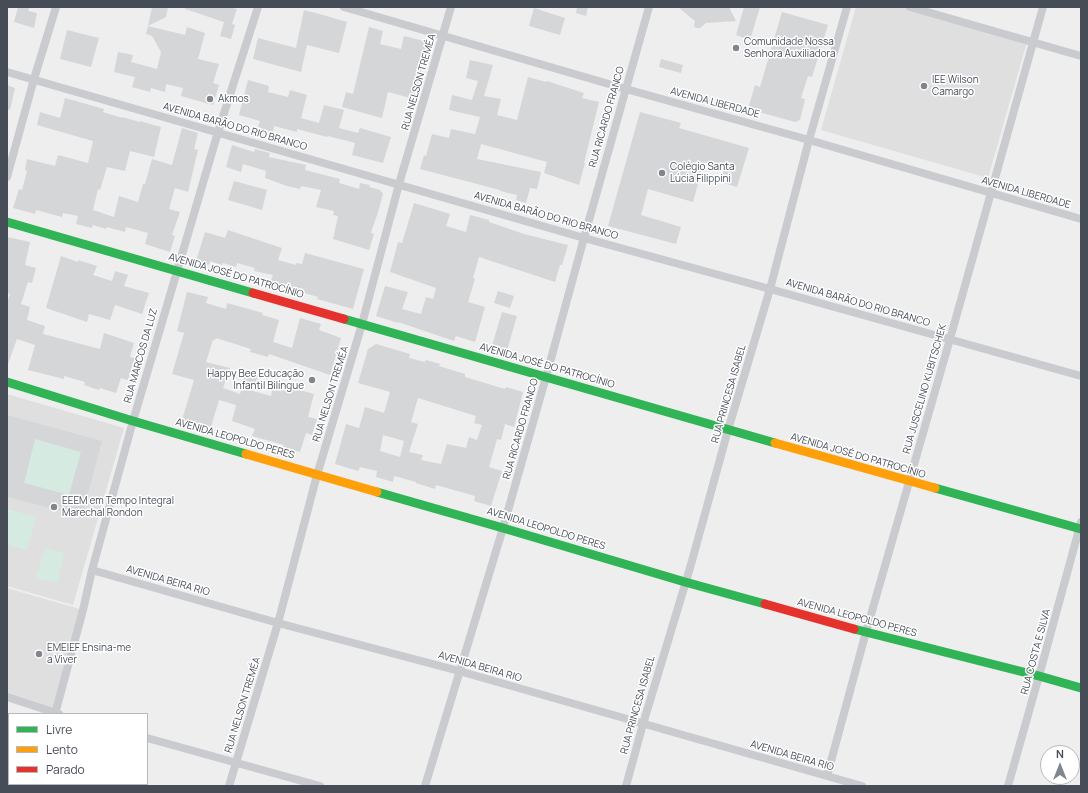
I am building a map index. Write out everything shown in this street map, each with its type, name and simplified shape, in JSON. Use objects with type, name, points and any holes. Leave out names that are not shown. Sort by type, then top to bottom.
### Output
[{"type":"street","points":[[7,176],[56,7]]},
{"type":"street","name":"RUA MARCOS DA LUZ","points":[[57,713],[92,570],[133,421],[218,132],[258,7]]},
{"type":"street","name":"AVENIDA LIBERDADE","points":[[344,7],[1081,219]]},
{"type":"street","name":"RUA NELSON TREMÉA","points":[[229,786],[278,623],[317,475],[362,324],[399,184],[451,7]]},
{"type":"street","name":"RUA RICARDO FRANCO","points":[[425,786],[503,528],[649,7]]},
{"type":"street","name":"RUA PRINCESA ISABEL","points":[[626,786],[770,289],[809,140],[847,7]]},
{"type":"street","points":[[910,7],[1081,56]]},
{"type":"street","name":"RUA JUSCELINO KUBITSCHEK","points":[[827,776],[866,632],[1043,7]]},
{"type":"street","name":"AVENIDA BARÃO DO RIO BRANCO","points":[[7,72],[584,238],[1081,376]]},
{"type":"street","name":"AVENIDA JOSÉ DO PATROCÍNIO","points":[[7,222],[909,482],[1080,526]]},
{"type":"street","name":"AVENIDA LEOPOLDO PERES","points":[[7,382],[133,421],[685,582],[866,632],[1040,676],[1081,688]]},
{"type":"street","name":"RUA COSTA E SILVA","points":[[1008,786],[1040,676],[1080,526]]},
{"type":"street","name":"AVENIDA BEIRA RIO","points":[[92,570],[278,623],[459,671],[862,786]]},
{"type":"street","points":[[7,697],[54,713]]},
{"type":"street","points":[[148,738],[320,786]]},
{"type":"shaded area","name":"IEE Wilson Camargo","points":[[856,7],[905,7],[1027,42],[988,178],[821,130]]},
{"type":"shaded area","name":"EEEM em Tempo Integral Marechal Rondon","points":[[7,394],[124,428],[73,605],[7,586]]},
{"type":"shaded area","name":"EMEIEF Ensina-me a Viver","points":[[7,588],[83,610],[55,713],[7,697]]},
{"type":"green space","points":[[35,439],[81,452],[69,495],[24,483]]},
{"type":"green space","points":[[7,509],[36,517],[27,550],[7,544]]},
{"type":"green space","points":[[45,548],[64,553],[57,583],[36,578]]},
{"type":"building","points":[[18,7],[30,7],[28,11],[37,13],[34,28],[14,22]]},
{"type":"building","points":[[152,7],[168,7],[166,17],[148,26]]},
{"type":"building","points":[[185,7],[229,7],[237,9],[232,24],[235,25],[231,39],[220,36],[224,22],[185,9]]},
{"type":"building","points":[[577,7],[588,7],[586,16],[576,13]]},
{"type":"building","points":[[678,7],[729,7],[736,21],[706,23],[700,28],[696,28],[694,26],[695,21]]},
{"type":"building","points":[[744,7],[760,7],[750,40],[736,35]]},
{"type":"building","points":[[534,8],[565,18],[560,35],[529,26]]},
{"type":"building","points":[[304,10],[347,22],[339,53],[307,45],[301,72],[253,59],[258,38],[296,48]]},
{"type":"building","points":[[782,12],[828,25],[812,77],[808,76],[801,98],[805,99],[800,120],[795,122],[748,109],[755,85],[760,87]]},
{"type":"building","points":[[148,26],[185,35],[187,27],[205,33],[198,59],[219,64],[213,83],[219,85],[213,105],[181,96],[183,88],[166,84],[165,92],[151,88],[150,92],[132,87],[135,77],[114,72],[118,52],[133,55],[131,62],[157,69],[161,52],[152,36],[146,34]]},
{"type":"building","points":[[369,27],[383,31],[380,44],[401,49],[404,36],[428,42],[414,99],[388,92],[382,118],[342,107],[346,92],[353,94]]},
{"type":"building","points":[[67,30],[99,38],[91,67],[60,59]]},
{"type":"building","points":[[661,59],[683,65],[681,73],[659,67]]},
{"type":"building","points":[[470,60],[493,65],[484,96],[501,99],[497,115],[517,120],[528,77],[547,81],[584,93],[582,98],[599,102],[579,185],[544,173],[547,162],[481,144],[477,159],[541,172],[537,189],[530,188],[526,203],[516,200],[517,195],[420,169],[424,155],[426,156],[432,134],[449,138],[451,129],[475,134],[480,117],[449,110],[452,95],[472,100],[478,81],[466,78]]},
{"type":"building","points":[[248,80],[269,86],[268,92],[288,97],[290,90],[307,95],[301,118],[319,123],[324,105],[344,110],[339,128],[358,133],[360,128],[391,137],[383,163],[352,155],[355,143],[297,129],[297,132],[274,126],[273,132],[258,127],[260,121],[239,115]]},
{"type":"building","points":[[7,85],[15,88],[10,110],[7,109]]},
{"type":"building","points":[[65,98],[104,109],[103,112],[122,118],[161,127],[154,157],[130,151],[125,171],[107,167],[100,190],[98,189],[93,210],[114,217],[119,196],[138,202],[152,159],[172,165],[182,128],[198,133],[194,149],[198,150],[188,192],[175,188],[169,209],[180,212],[172,235],[175,236],[170,252],[145,244],[148,233],[126,227],[125,232],[93,225],[92,228],[76,224],[78,216],[63,213],[62,217],[36,210],[35,214],[13,208],[19,189],[22,190],[27,171],[25,170],[27,159],[55,166],[58,155],[88,163],[93,141],[37,125],[40,112],[60,118]]},
{"type":"building","points":[[640,112],[681,123],[679,128],[749,148],[737,187],[720,182],[724,168],[704,162],[693,202],[648,189],[641,215],[681,227],[676,244],[608,226]]},
{"type":"building","points":[[232,145],[254,152],[255,149],[270,153],[269,157],[306,165],[305,170],[340,179],[339,183],[359,189],[360,183],[370,185],[369,187],[380,190],[383,194],[371,233],[374,234],[369,250],[333,239],[338,216],[333,215],[334,211],[316,207],[321,190],[301,186],[300,189],[287,186],[265,178],[266,171],[243,164],[241,172],[226,167]]},
{"type":"building","points":[[234,181],[267,190],[262,210],[228,200]]},
{"type":"building","points":[[414,203],[450,214],[446,226],[466,232],[470,215],[489,220],[489,222],[524,234],[568,245],[555,282],[479,257],[473,278],[475,279],[468,302],[485,307],[475,342],[456,336],[454,341],[376,316],[385,286],[408,292],[402,309],[421,314],[426,297],[433,299],[436,288],[390,272],[398,242],[402,243]]},
{"type":"building","points":[[228,230],[282,248],[278,260],[296,265],[296,263],[302,264],[305,253],[364,269],[353,309],[317,299],[318,297],[270,283],[273,275],[254,271],[255,268],[237,263],[236,267],[210,261],[209,265],[196,261],[205,232],[225,238]]},
{"type":"building","points":[[7,237],[30,242],[25,265],[36,268],[32,283],[28,282],[21,304],[30,307],[27,320],[45,326],[43,334],[100,349],[104,333],[134,343],[130,357],[135,358],[128,380],[121,378],[116,393],[100,388],[99,390],[84,385],[85,382],[64,376],[64,379],[28,370],[35,345],[17,339],[7,364],[7,303],[10,294],[7,293]]},
{"type":"building","points":[[61,256],[78,262],[78,260],[97,266],[93,275],[112,281],[115,271],[128,275],[124,286],[149,293],[142,314],[115,305],[110,320],[89,314],[87,322],[46,308]]},
{"type":"building","points":[[498,291],[514,296],[510,308],[494,303]]},
{"type":"building","points":[[187,292],[208,297],[206,303],[226,309],[227,303],[263,313],[262,315],[279,320],[273,342],[292,348],[300,318],[321,324],[319,330],[341,338],[330,375],[269,354],[268,357],[250,352],[251,349],[216,338],[213,340],[206,362],[230,368],[223,388],[240,394],[246,370],[258,375],[253,391],[271,396],[274,383],[314,394],[308,417],[317,419],[312,435],[306,433],[300,452],[283,447],[284,445],[252,436],[255,429],[232,421],[236,405],[219,400],[211,427],[182,420],[194,380],[172,374],[184,333],[177,331]]},
{"type":"building","points":[[502,312],[517,316],[506,354],[491,349]]},
{"type":"building","points":[[376,344],[410,354],[409,358],[425,362],[426,360],[440,364],[439,366],[465,374],[465,377],[505,389],[506,387],[523,392],[514,427],[505,424],[501,440],[497,439],[489,467],[502,471],[491,506],[474,501],[475,496],[436,485],[435,489],[394,476],[393,482],[376,477],[377,471],[360,467],[358,471],[335,464],[346,424],[359,428],[365,407],[384,413],[390,392],[358,383],[368,349]],"holes":[[[418,398],[476,416],[474,423],[482,425],[477,440],[469,437],[466,448],[447,444],[441,464],[421,460],[423,455],[409,452],[418,424],[411,422]],[[383,435],[404,441],[400,457],[380,451]]]},
{"type":"building","points":[[7,415],[102,441],[82,516],[7,497]],"holes":[[[35,439],[81,452],[69,495],[24,483]]]},
{"type":"traffic: fast","points":[[7,222],[253,293]]},
{"type":"traffic: fast","points":[[344,319],[775,443]]},
{"type":"traffic: fast","points":[[7,382],[246,454]]},
{"type":"traffic: fast","points":[[935,488],[1081,529]]},
{"type":"traffic: fast","points":[[377,492],[765,604]]},
{"type":"traffic: fast","points":[[854,629],[1081,688]]},
{"type":"traffic: slow","points":[[775,443],[935,488]]},
{"type":"traffic: slow","points":[[246,454],[377,492]]},
{"type":"traffic: jam","points":[[253,293],[344,319]]},
{"type":"traffic: jam","points":[[765,604],[854,629]]},
{"type":"place","name":"Comunidade Nossa Senhora Auxiliadora","points":[[736,48]]},
{"type":"place","name":"IEE Wilson Camargo","points":[[924,86]]},
{"type":"place","name":"Akmos","points":[[210,99]]},
{"type":"place","name":"Colégio Santa Lúcia Filippini","points":[[662,173]]},
{"type":"place","name":"Happy Bee Educação Infantil Bilíngue","points":[[312,380]]},
{"type":"place","name":"EEEM em Tempo Integral Marechal Rondon","points":[[54,507]]},
{"type":"place","name":"EMEIEF Ensina-me a Viver","points":[[39,654]]}]
